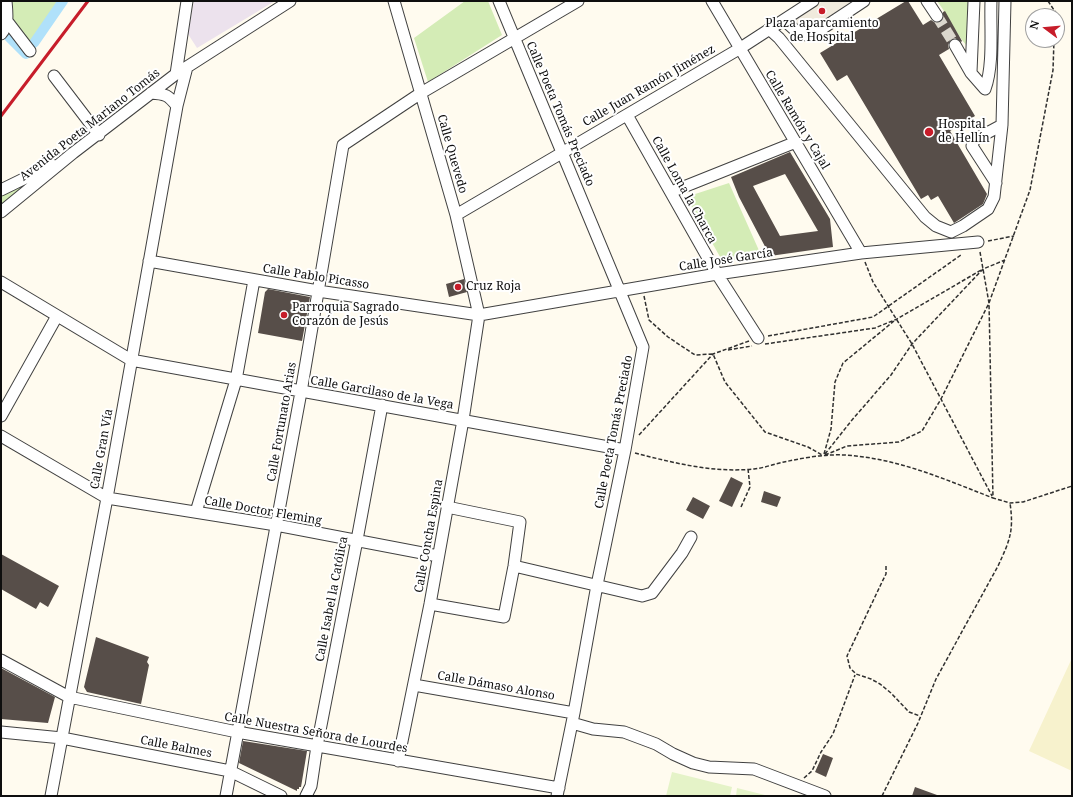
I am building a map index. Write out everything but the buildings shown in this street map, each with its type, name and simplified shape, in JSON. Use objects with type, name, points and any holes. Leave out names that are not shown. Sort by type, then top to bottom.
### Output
[{"type":"street","points":[[1,34],[5,29],[4,19],[6,1]]},
{"type":"street","points":[[176,74],[187,1]]},
{"type":"street","name":"Avenida Poeta Mariano Tomás","points":[[1,212],[73,153],[176,74],[290,1]]},
{"type":"street","name":"Calle Quevedo","points":[[394,1],[456,215],[479,315]]},
{"type":"street","name":"Calle Poeta Tomás Preciado","points":[[499,1],[643,347],[625,450],[597,585],[558,792]]},
{"type":"street","name":"Calle Fortunato Arias","points":[[226,796],[301,392],[343,145],[421,93],[578,1]]},
{"type":"street","name":"Calle Ramón y Cajal","points":[[712,1],[861,253]]},
{"type":"street","name":"Calle Juan Ramón Jiménez","points":[[456,215],[739,48],[813,1]]},
{"type":"street","points":[[784,20],[796,31],[806,35],[823,28],[864,1]]},
{"type":"street","points":[[927,1],[936,16]]},
{"type":"street","points":[[971,73],[974,1]]},
{"type":"street","points":[[955,45],[971,73],[985,90],[988,81],[990,63],[991,1]]},
{"type":"street","points":[[769,29],[779,38],[925,217],[936,226],[951,232],[963,226],[988,209],[994,197],[1002,125],[1005,1]]},
{"type":"street","points":[[4,19],[30,51]]},
{"type":"street","name":"Calle Gran Vía","points":[[51,796],[107,498],[177,106],[187,67]]},
{"type":"street","points":[[54,76],[99,134]]},
{"type":"street","points":[[151,93],[169,96],[177,106]]},
{"type":"street","name":"Calle Loma la Charca","points":[[627,115],[758,343]]},
{"type":"street","points":[[996,182],[972,146],[974,140],[1002,125]]},
{"type":"street","points":[[671,192],[796,142]]},
{"type":"street","points":[[1,190],[73,153]]},
{"type":"street","name":"Calle José García","points":[[479,315],[717,274],[861,253],[978,242]]},
{"type":"street","name":"Calle Pablo Picasso","points":[[149,261],[318,291],[479,315]]},
{"type":"street","points":[[196,512],[236,380],[254,280]]},
{"type":"street","name":"Calle Garcilaso de la Vega","points":[[1,282],[131,360],[625,450]]},
{"type":"street","name":"Calle Concha Espina","points":[[398,761],[430,604],[463,420],[479,315]]},
{"type":"street","points":[[1,416],[57,316]]},
{"type":"street","name":"Calle Isabel la Católica","points":[[306,796],[311,786],[317,746],[382,405]]},
{"type":"street","points":[[1,436],[107,498]]},
{"type":"street","name":"Calle Doctor Fleming","points":[[107,498],[276,525],[438,556]]},
{"type":"street","points":[[430,604],[504,617],[514,566],[520,522],[447,507]]},
{"type":"street","points":[[514,566],[642,596],[652,593],[682,553],[691,537]]},
{"type":"street","name":"Calle Nuestra Señora de Lourdes","points":[[1,660],[69,697],[237,732],[558,792]]},
{"type":"street","name":"Calle Dámaso Alonso","points":[[414,685],[573,718],[593,729],[629,733],[656,744],[693,763],[709,767],[754,769],[825,796]]},
{"type":"street","name":"Calle Balmes","points":[[1,732],[62,738],[230,771],[281,796]]},
{"type":"path","points":[[824,456],[847,446],[899,442],[922,431],[941,399],[990,303],[1030,190],[1053,70],[1054,48]]},
{"type":"path","points":[[642,286],[649,320],[668,337],[695,355],[713,354],[724,350],[873,317],[978,242],[1014,236]]},
{"type":"path","points":[[978,242],[990,303],[992,498]]},
{"type":"path","points":[[861,253],[873,282],[912,344],[992,498]]},
{"type":"path","points":[[724,350],[758,343],[875,328],[896,319],[983,269],[1005,260]]},
{"type":"path","points":[[824,456],[891,374],[912,344],[983,269]]},
{"type":"path","points":[[824,456],[831,429],[835,382],[843,363],[896,319]]},
{"type":"path","points":[[713,354],[725,382],[765,432],[808,447],[824,456]]},
{"type":"path","points":[[713,354],[625,450],[686,466],[721,470],[755,469],[788,461],[824,456],[844,455],[877,459],[901,464],[934,475],[992,498],[1010,502],[1024,502],[1072,486]]},
{"type":"path","points":[[741,507],[750,487],[748,469]]},
{"type":"path","points":[[882,796],[948,654],[998,566],[1007,546],[1012,528],[1010,502]]},
{"type":"path","points":[[886,566],[886,574],[847,656],[850,668],[856,674],[880,684],[909,712],[920,716]]},
{"type":"path","points":[[803,788],[801,780],[812,771],[821,752],[833,734],[856,674]]},
{"type":"shaded area","points":[[194,1],[275,1],[197,48],[188,34]]},
{"type":"shaded area","name":"Plaza aparcamiento de Hospital","points":[[823,1],[854,1],[807,30],[790,21]]},
{"type":"shaded area","points":[[1072,658],[1072,771],[1029,751]]},
{"type":"green space","points":[[6,1],[61,1],[30,51],[7,21]]},
{"type":"green space","points":[[465,1],[488,1],[502,35],[428,82],[414,38]]},
{"type":"green space","points":[[937,1],[971,1],[968,44],[966,45],[962,40]]},
{"type":"green space","points":[[44,169],[1,212],[1,190]]},
{"type":"green space","points":[[729,183],[761,255],[723,262],[686,197]]},
{"type":"green space","points":[[672,772],[732,787],[730,796],[666,796]]},
{"type":"green space","points":[[737,788],[769,796],[736,796]]},
{"type":"waterway","points":[[34,43],[63,1]]},
{"type":"waterway","points":[[9,37],[26,54]]},
{"type":"tunnel","points":[[937,16],[955,45]]},
{"type":"railway","points":[[1,116],[88,1]]},
{"type":"place","name":"Plaza aparcamiento de Hospital","points":[[822,11]]},
{"type":"place","name":"Hospital de Hellín","points":[[929,132]]},
{"type":"place","name":"Cruz Roja","points":[[458,287]]},
{"type":"place","name":"Parroquia Sagrado Corazón de Jesús","points":[[284,315]]}]
